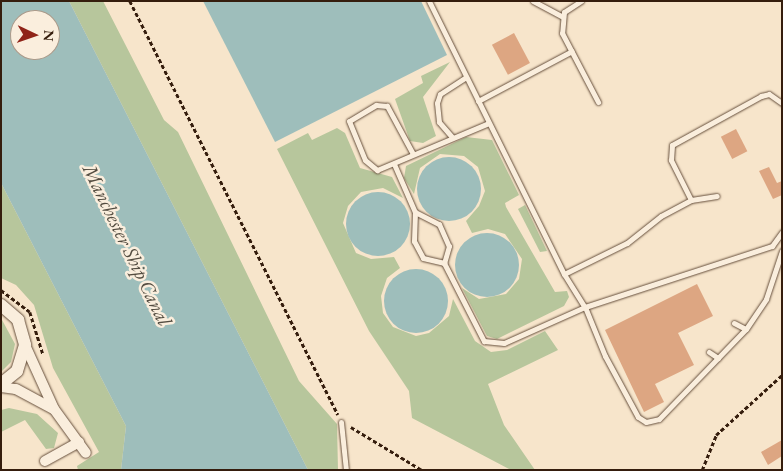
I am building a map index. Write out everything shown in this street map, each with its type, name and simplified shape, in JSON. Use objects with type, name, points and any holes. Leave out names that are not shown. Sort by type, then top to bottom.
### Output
[{"type":"street","points":[[1,305],[18,320],[25,345],[54,409],[86,453]]},
{"type":"street","points":[[1,386],[17,371],[25,345]]},
{"type":"street","points":[[1,386],[16,389],[54,409]]},
{"type":"street","points":[[45,461],[79,442]]},
{"type":"lane","points":[[429,1],[564,274],[585,307],[605,356],[641,421],[658,419],[746,329],[766,299],[782,251]]},
{"type":"lane","points":[[533,1],[563,17]]},
{"type":"lane","points":[[581,1],[563,17],[562,33],[598,102]]},
{"type":"lane","points":[[478,101],[572,50]]},
{"type":"lane","points":[[452,137],[439,122],[437,102],[440,94],[466,77]]},
{"type":"lane","points":[[691,200],[671,160],[672,145],[761,96],[769,94],[782,103]]},
{"type":"lane","points":[[413,154],[387,106],[376,105],[353,116],[347,126],[370,167],[385,169],[413,154],[489,123]]},
{"type":"lane","points":[[394,164],[416,212],[414,240],[423,258],[444,264]]},
{"type":"lane","points":[[564,274],[627,243],[661,216],[691,200],[717,196]]},
{"type":"lane","points":[[416,212],[439,224],[449,246],[444,264],[476,331],[490,344],[504,343],[585,307],[772,246],[782,232]]},
{"type":"lane","points":[[734,323],[746,329]]},
{"type":"lane","points":[[709,352],[718,358]]},
{"type":"lane","points":[[341,422],[346,470]]},
{"type":"path","points":[[130,1],[341,422],[422,470]]},
{"type":"path","points":[[702,470],[716,435],[782,375]]},
{"type":"green space","points":[[69,1],[103,1],[164,120],[178,132],[299,381],[337,424],[338,470],[308,470]]},
{"type":"green space","points":[[450,62],[423,97],[436,136],[423,143],[410,141],[395,99],[423,83],[421,76]]},
{"type":"green space","points":[[337,128],[345,133],[360,168],[392,177],[403,198],[383,188],[361,192],[348,206],[343,223],[356,253],[371,259],[394,257],[400,268],[387,278],[381,296],[383,313],[393,327],[416,336],[429,333],[449,316],[453,299],[475,341],[491,352],[507,350],[545,331],[558,350],[488,384],[504,425],[535,470],[511,470],[412,418],[409,391],[369,331],[277,149],[308,133],[312,140]]},
{"type":"green space","points":[[466,137],[492,140],[519,195],[505,203],[506,207],[555,292],[567,291],[569,297],[564,306],[497,339],[487,336],[462,288],[479,299],[506,294],[519,279],[522,259],[505,234],[488,229],[472,233],[466,221],[479,206],[485,191],[478,167],[464,156],[440,154],[420,168],[414,194],[404,178],[406,166]]},
{"type":"green space","points":[[1,183],[126,426],[121,470],[78,470],[77,466],[99,452],[53,368],[34,305],[16,285],[1,278]]},
{"type":"green space","points":[[525,205],[547,251],[540,252],[518,209]]},
{"type":"green space","points":[[1,318],[15,344],[11,362],[1,372]]},
{"type":"green space","points":[[9,408],[37,414],[58,433],[54,448],[46,449],[25,420],[1,432],[1,410]]},
{"type":"water","name":"Manchester Ship Canal","points":[[1,1],[69,1],[308,470],[121,470],[126,426],[1,183]]},
{"type":"water","points":[[203,1],[421,1],[447,55],[275,142]]},
{"type":"water","points":[[443,157],[455,157],[472,166],[479,177],[481,189],[479,201],[472,212],[455,221],[443,221],[431,216],[422,207],[417,195],[417,183],[422,171],[431,162]]},
{"type":"water","points":[[372,192],[384,192],[401,201],[408,212],[410,224],[408,236],[401,247],[384,256],[372,256],[360,251],[351,242],[346,230],[346,218],[351,206],[360,197]]},
{"type":"water","points":[[481,233],[493,233],[510,242],[517,253],[519,265],[517,277],[510,288],[493,297],[481,297],[469,292],[460,283],[455,271],[455,259],[460,247],[469,238]]},
{"type":"water","points":[[410,269],[422,269],[439,278],[446,289],[448,301],[446,313],[439,324],[422,333],[410,333],[398,328],[389,319],[384,307],[384,295],[389,283],[398,274]]},
{"type":"building","points":[[514,33],[530,63],[508,75],[492,45]]},
{"type":"building","points":[[736,129],[747,151],[732,159],[721,137]]},
{"type":"building","points":[[769,167],[777,183],[782,181],[782,195],[773,199],[759,171]]},
{"type":"building","points":[[697,284],[713,316],[678,333],[694,365],[655,384],[664,402],[644,412],[605,330]]},
{"type":"building","points":[[782,440],[782,456],[768,465],[761,452]]}]
